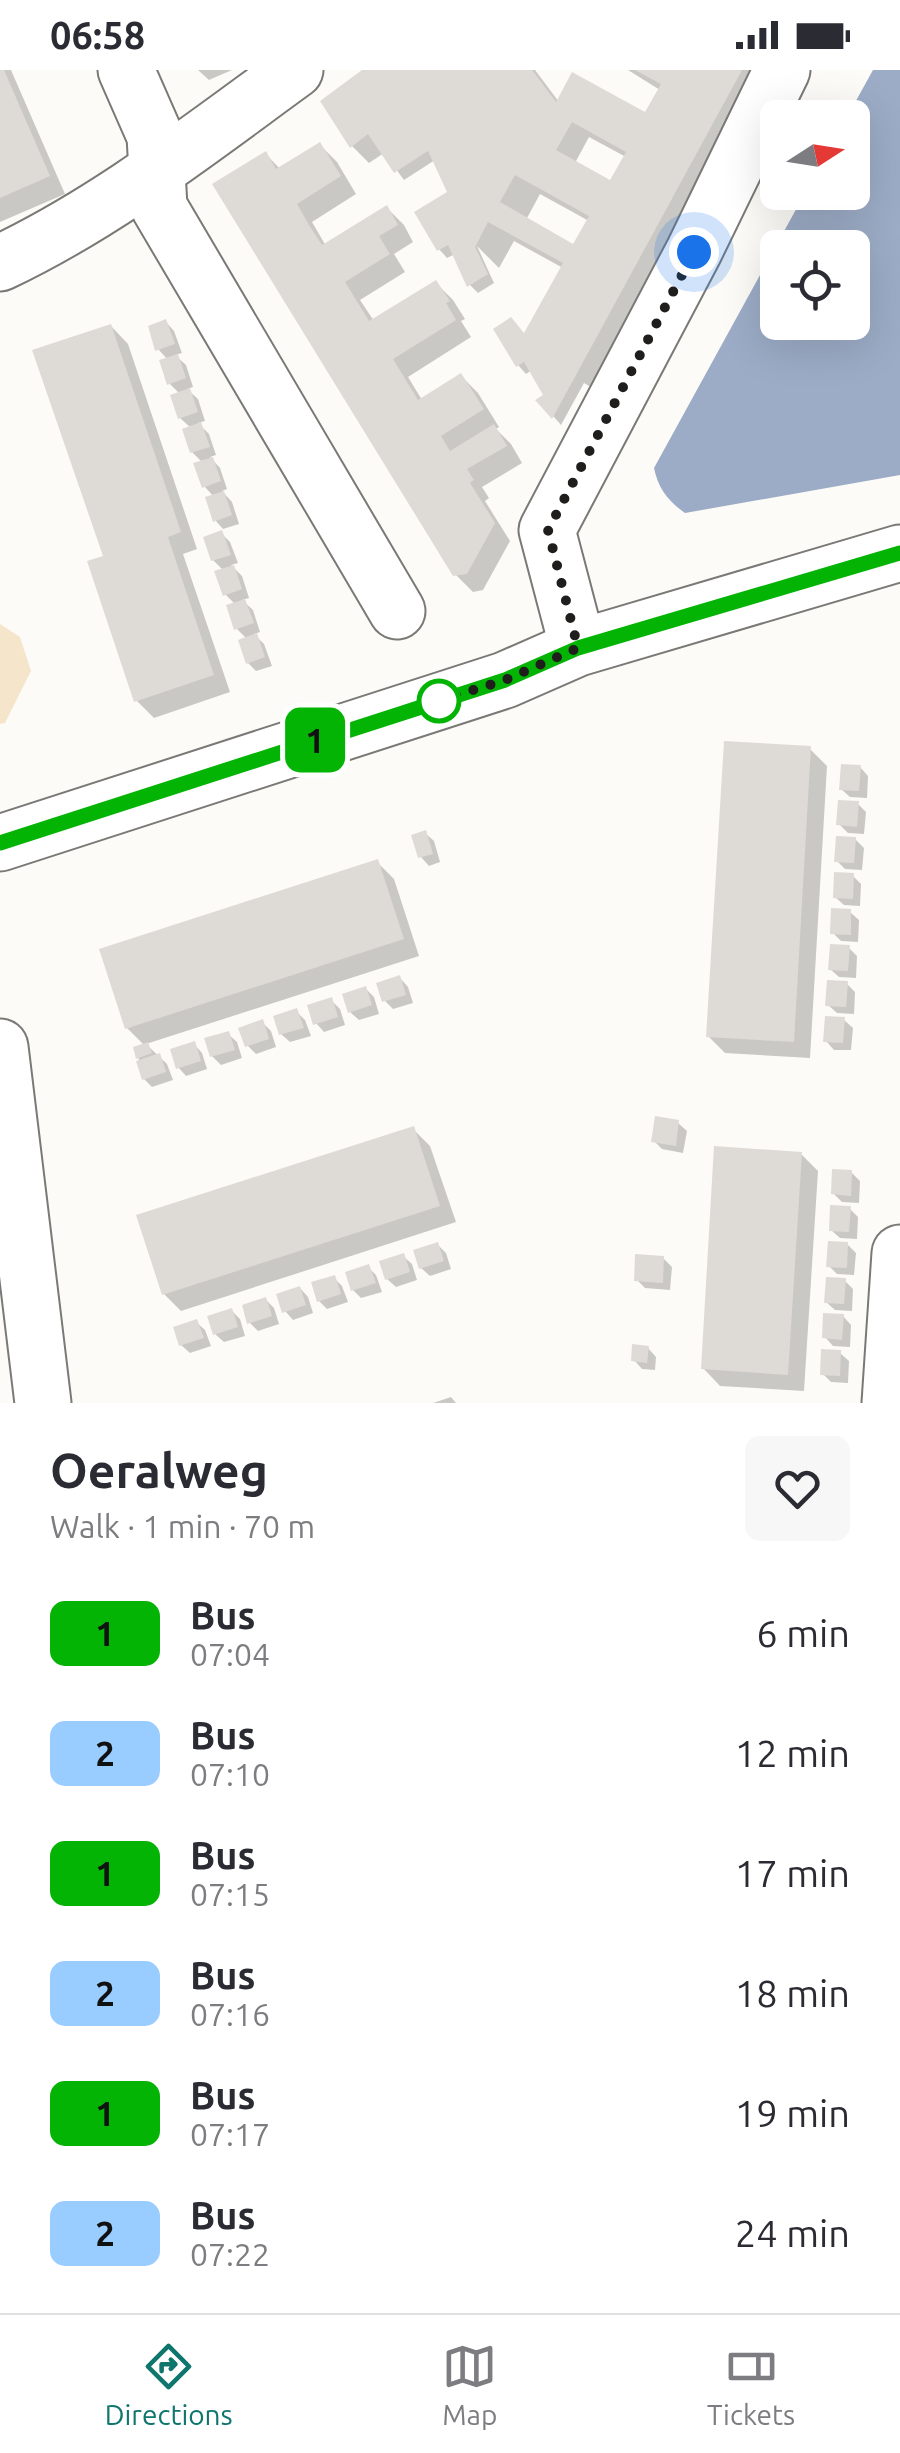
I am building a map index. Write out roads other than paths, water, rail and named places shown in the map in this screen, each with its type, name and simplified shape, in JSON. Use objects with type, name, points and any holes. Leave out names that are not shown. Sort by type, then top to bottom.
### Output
[{"type":"street","points":[[126,70],[154,136],[158,207],[397,611]]},
{"type":"street","points":[[0,264],[41,244],[157,170],[295,70]]},
{"type":"street","points":[[578,648],[548,530],[694,252],[782,70]]},
{"type":"street","points":[[0,843],[505,680],[578,648],[899,558]]},
{"type":"street","points":[[0,1047],[28,1400]]},
{"type":"street","points":[[890,1403],[900,1253]]},
{"type":"water","points":[[873,70],[900,70],[900,475],[685,513],[665,494],[654,468],[760,275],[760,340],[870,340],[870,230],[785,230],[796,210],[870,210],[870,100],[856,100]]}]
